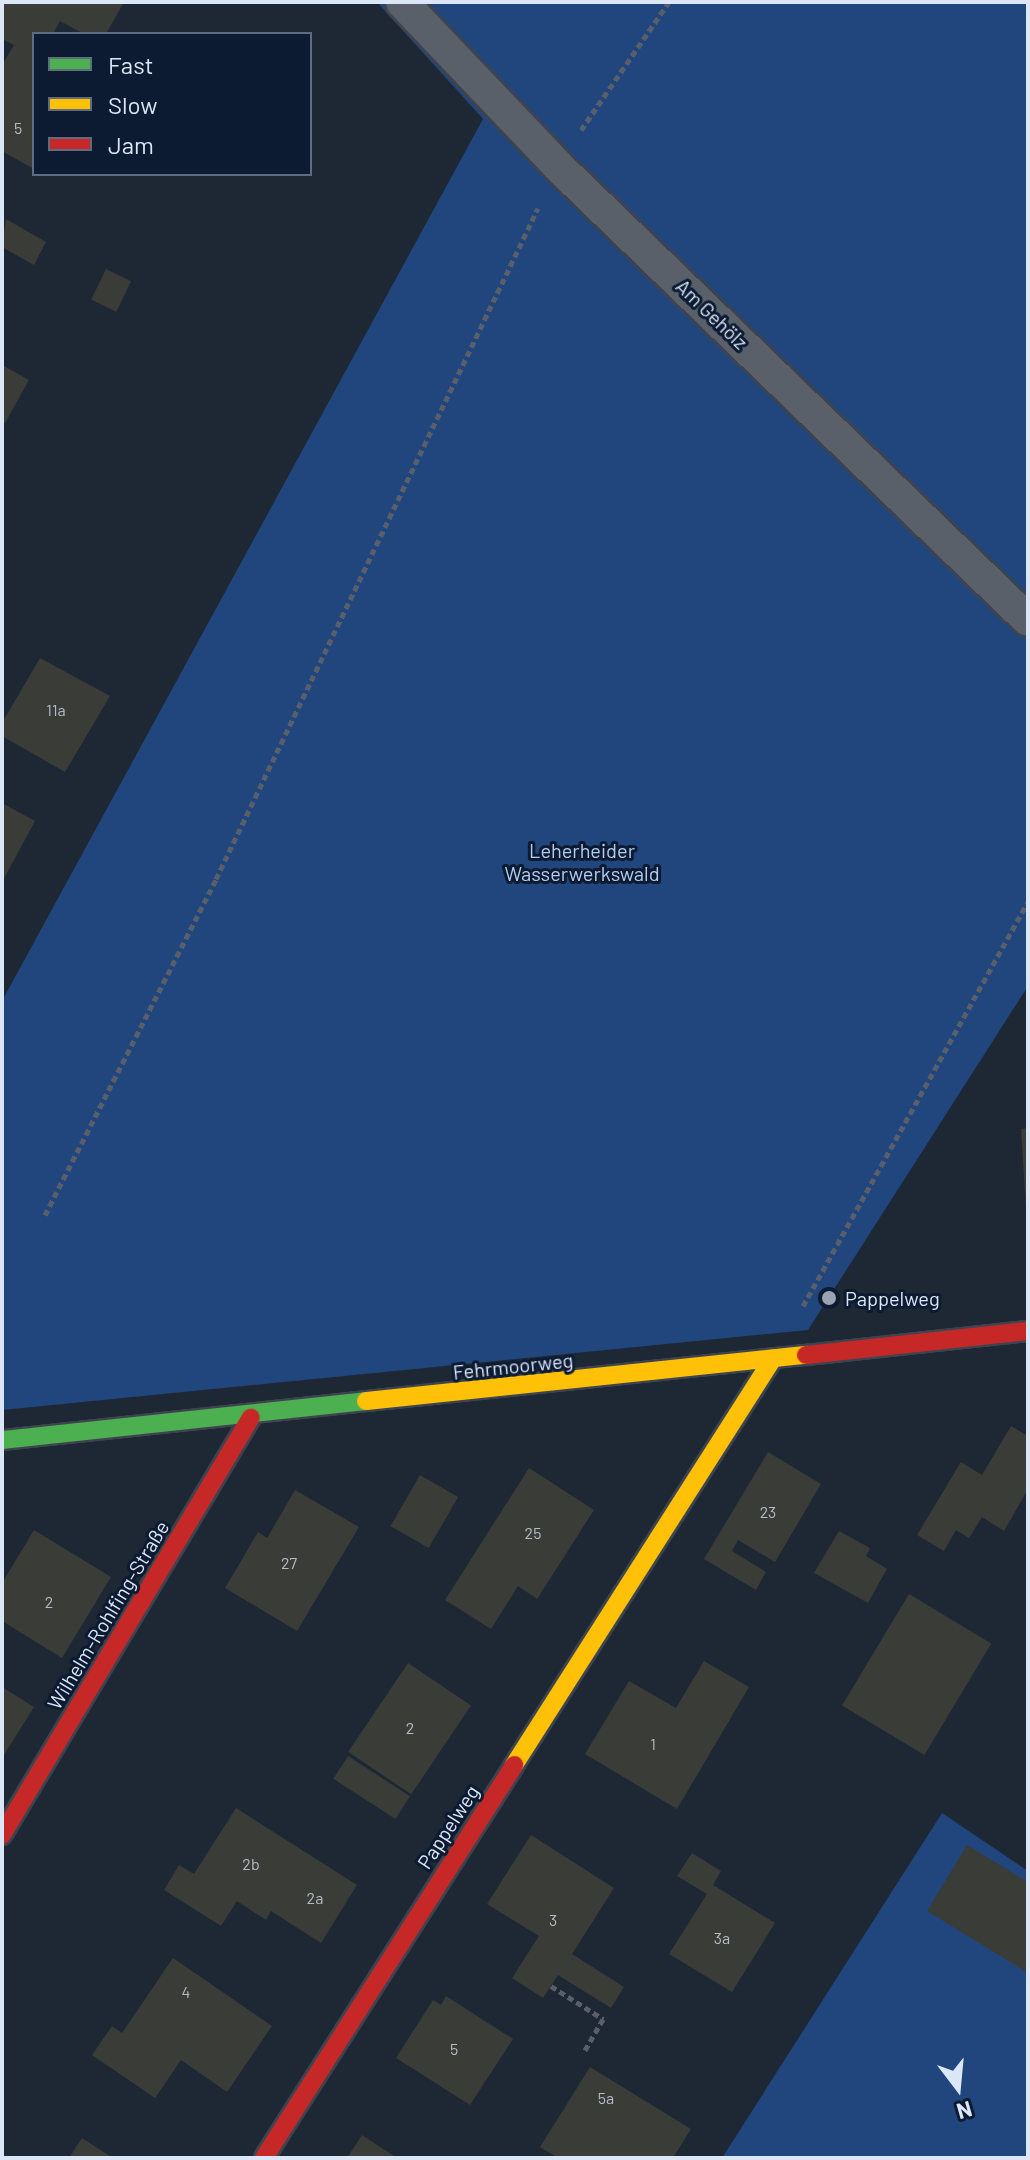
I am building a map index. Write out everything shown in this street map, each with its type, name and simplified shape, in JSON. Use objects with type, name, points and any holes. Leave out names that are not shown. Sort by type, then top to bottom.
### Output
[{"type":"street","name":"Fehrmoorweg","points":[[2,1440],[251,1418],[1028,1331]]},
{"type":"street","name":"Pappelweg","points":[[264,2158],[773,1359]]},
{"type":"street","name":"Wilhelm-Rohlfing-Straße","points":[[2,1835],[251,1418]]},
{"type":"lane","name":"Am Gehölz","points":[[402,2],[558,166],[1028,620]]},
{"type":"path","points":[[45,1215],[216,879],[558,166],[669,2]]},
{"type":"path","points":[[773,1359],[1028,902]]},
{"type":"path","points":[[551,1986],[603,2019],[584,2052]]},
{"type":"green space","name":"Leherheider Wasserwerkswald","points":[[377,2],[1028,2],[1028,986],[808,1330],[2,1410],[2,1001],[483,119]]},
{"type":"green space","points":[[942,1813],[1028,1871],[1028,2158],[722,2158]]},
{"type":"building","points":[[2,2],[124,2],[107,32],[80,32],[60,21],[54,32],[32,32],[32,168],[2,151],[2,65],[14,45],[2,39]]},
{"type":"building","points":[[6,219],[46,242],[34,265],[2,247]]},
{"type":"building","points":[[106,269],[131,281],[116,312],[91,300]]},
{"type":"building","points":[[2,365],[29,380],[5,423],[2,421]]},
{"type":"building","points":[[40,658],[110,696],[65,772],[2,736],[2,723]]},
{"type":"building","points":[[2,803],[35,821],[2,882]]},
{"type":"building","points":[[1028,1128],[1028,1209],[1026,1209],[1021,1129]]},
{"type":"building","points":[[1011,1426],[1028,1436],[1028,1489],[1004,1531],[982,1517],[969,1538],[956,1530],[944,1551],[917,1535],[961,1462],[982,1475]]},
{"type":"building","points":[[768,1452],[821,1484],[775,1562],[738,1540],[732,1551],[766,1572],[756,1590],[704,1559]]},
{"type":"building","points":[[529,1468],[594,1510],[537,1599],[518,1586],[491,1629],[445,1600]]},
{"type":"building","points":[[420,1475],[458,1497],[429,1548],[390,1526]]},
{"type":"building","points":[[295,1490],[359,1527],[297,1631],[225,1588],[258,1532],[267,1538]]},
{"type":"building","points":[[34,1530],[111,1577],[62,1658],[2,1621],[2,1583]]},
{"type":"building","points":[[839,1531],[870,1548],[866,1556],[887,1569],[868,1603],[814,1573]]},
{"type":"building","points":[[909,1594],[991,1643],[924,1755],[842,1705]]},
{"type":"building","points":[[704,1661],[749,1687],[677,1809],[585,1754],[629,1681],[676,1708]]},
{"type":"building","points":[[408,1663],[471,1705],[411,1794],[348,1752]]},
{"type":"building","points":[[2,1687],[34,1707],[2,1758]]},
{"type":"building","points":[[348,1756],[410,1796],[395,1819],[333,1779]]},
{"type":"building","points":[[236,1808],[357,1885],[321,1943],[271,1911],[266,1920],[237,1901],[221,1926],[164,1890],[179,1865],[194,1874]]},
{"type":"building","points":[[531,1835],[614,1888],[572,1954],[624,1987],[611,2008],[558,1975],[543,1998],[512,1978],[539,1936],[487,1904]]},
{"type":"building","points":[[967,1845],[1028,1882],[1028,1973],[927,1911]]},
{"type":"building","points":[[692,1853],[721,1871],[713,1885],[775,1923],[732,1992],[669,1954],[707,1894],[677,1876]]},
{"type":"building","points":[[173,1958],[272,2026],[227,2092],[181,2060],[155,2098],[92,2055],[112,2026],[122,2033]]},
{"type":"building","points":[[446,1996],[513,2039],[470,2105],[396,2058],[433,2000],[441,2005]]},
{"type":"building","points":[[590,2067],[691,2129],[673,2158],[558,2158],[540,2147]]},
{"type":"building","points":[[362,2135],[397,2158],[347,2158]]},
{"type":"building","points":[[82,2138],[113,2158],[69,2158]]},
{"type":"traffic: fast","points":[[2,1440],[366,1401]]},
{"type":"traffic: slow","points":[[366,1401],[806,1355]]},
{"type":"traffic: slow","points":[[514,1765],[773,1359]]},
{"type":"traffic: jam","points":[[806,1355],[1028,1331]]},
{"type":"traffic: jam","points":[[2,1835],[251,1418]]},
{"type":"traffic: jam","points":[[264,2158],[514,1765]]},
{"type":"place","name":"Pappelweg","points":[[829,1298]]}]
